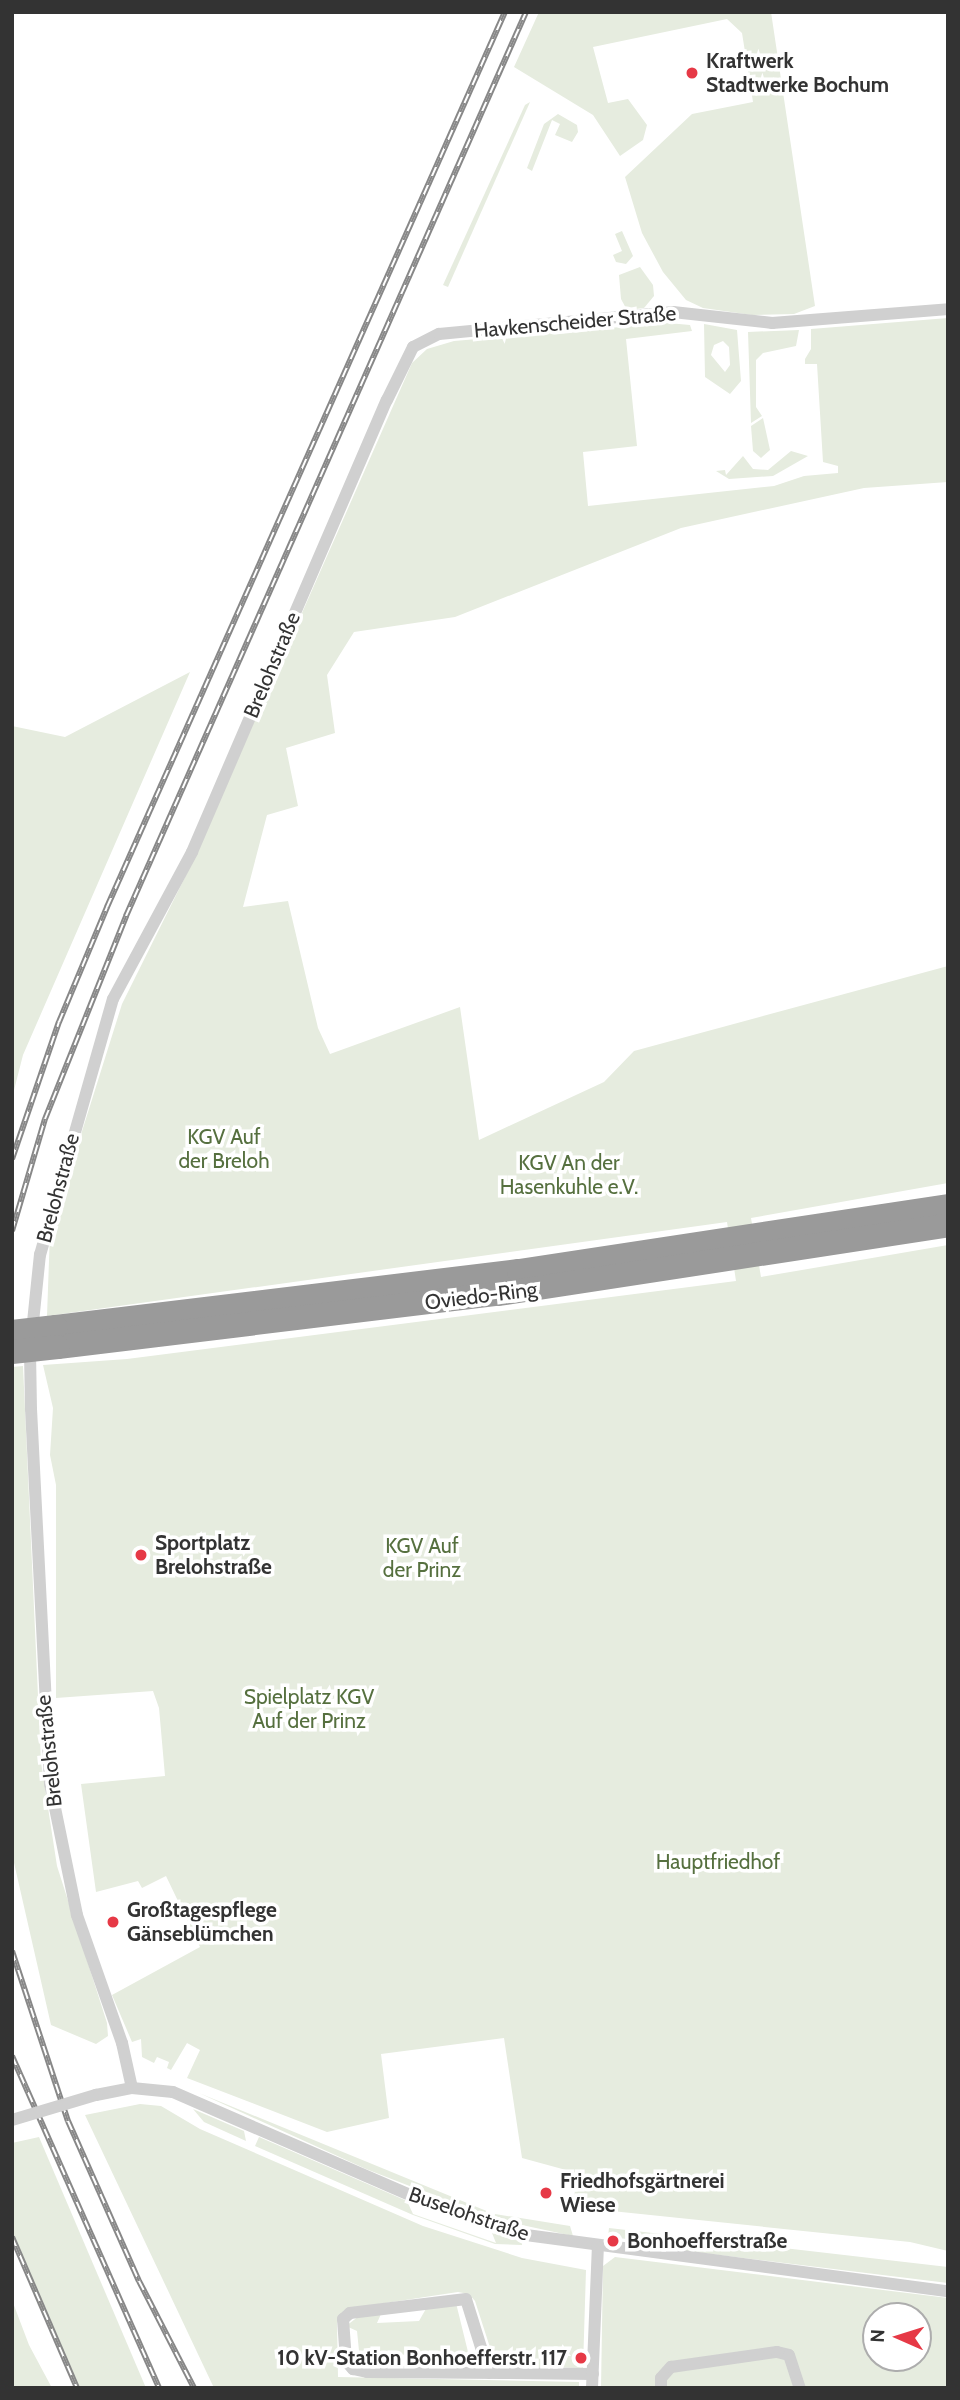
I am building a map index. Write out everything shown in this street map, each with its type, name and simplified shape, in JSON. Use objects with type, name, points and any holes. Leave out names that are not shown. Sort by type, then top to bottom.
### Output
[{"type":"highway","name":"Oviedo-Ring","points":[[12,1352],[57,1337],[948,1206]]},
{"type":"highway","name":"Oviedo-Ring","points":[[12,1332],[57,1337],[512,1292],[948,1225]]},
{"type":"street","name":"Havkenscheider Straße","points":[[413,347],[439,334],[673,312],[772,323],[948,309]]},
{"type":"street","name":"Brelohstraße","points":[[132,2088],[77,1916],[50,1784],[31,1409],[30,1351],[40,1255],[113,999],[192,852],[413,347]]},
{"type":"street","name":"Buselohstraße","points":[[12,2120],[96,2095],[132,2088],[173,2092],[457,2214],[526,2235],[598,2247],[948,2291]]},
{"type":"street","points":[[592,2388],[598,2247]]},
{"type":"street","points":[[489,2373],[466,2299],[350,2313],[344,2319],[345,2361],[353,2369],[489,2373],[593,2374]]},
{"type":"street","points":[[660,2388],[661,2378],[671,2367],[777,2352],[789,2355],[800,2388]]},
{"type":"green space","points":[[539,12],[771,12],[815,306],[794,314],[752,315],[703,308],[686,300],[663,272],[642,233],[625,177],[692,114],[753,102],[742,33],[727,19],[593,47],[608,103],[628,99],[647,125],[643,140],[620,156],[593,115],[514,67]]},
{"type":"green space","points":[[530,102],[448,287],[443,285],[525,105]]},
{"type":"green space","points":[[558,114],[577,125],[578,132],[572,142],[555,135],[560,124],[552,120],[532,171],[527,168],[544,124]]},
{"type":"green space","points":[[622,231],[633,256],[626,264],[616,262],[613,255],[622,251],[615,234]]},
{"type":"green space","points":[[640,267],[653,285],[654,296],[644,308],[627,310],[621,299],[619,275]]},
{"type":"green space","points":[[948,318],[948,482],[864,488],[681,528],[455,617],[354,632],[327,675],[335,733],[286,748],[298,806],[267,815],[243,907],[288,901],[318,1028],[330,1054],[460,1007],[479,1140],[604,1082],[634,1051],[948,966],[948,1183],[751,1218],[761,1277],[948,1245],[948,2251],[910,2242],[573,2207],[577,2173],[522,2158],[504,2038],[381,2054],[389,2118],[327,2132],[187,2078],[200,2050],[187,2043],[171,2070],[167,2068],[169,2062],[157,2057],[154,2063],[142,2057],[141,2039],[132,2042],[112,1995],[200,1947],[166,1876],[142,1888],[138,1881],[96,1892],[81,1784],[165,1776],[159,1708],[153,1691],[56,1698],[56,1485],[50,1455],[53,1408],[43,1365],[127,1359],[736,1281],[727,1222],[47,1316],[50,1233],[122,1004],[191,865],[412,363],[427,349],[454,341],[668,323],[690,325],[692,331],[626,339],[637,446],[583,452],[588,506],[774,486],[804,476],[838,473],[838,466],[823,462],[817,364],[805,364],[811,349],[811,329]]},
{"type":"green space","points":[[704,324],[737,330],[741,381],[730,394],[705,377]],"holes":[[[723,341],[729,347],[730,365],[725,372],[711,355],[714,345]]]},
{"type":"green space","points":[[799,330],[796,346],[763,353],[756,360],[756,407],[762,416],[751,423],[748,332]]},
{"type":"green space","points":[[763,418],[770,450],[761,458],[753,451],[751,426]]},
{"type":"green space","points":[[791,451],[808,456],[773,476],[729,479],[716,471],[725,470],[726,475],[743,456],[753,469],[768,470]]},
{"type":"green space","points":[[190,672],[23,1055],[12,1098],[12,726],[65,737]]},
{"type":"green space","points":[[23,1366],[41,1762],[57,1866],[107,2023],[108,2036],[96,2044],[51,2025],[12,1854],[12,1367]]},
{"type":"green space","points":[[199,2093],[489,2212],[489,2217],[366,2169]]},
{"type":"green space","points":[[140,2104],[161,2106],[200,2129],[423,2226],[522,2258],[586,2270],[583,2368],[496,2366],[475,2301],[469,2294],[458,2292],[346,2309],[337,2323],[338,2377],[579,2382],[579,2388],[214,2388],[85,2115]]},
{"type":"green space","points":[[193,2109],[244,2131],[246,2141],[204,2122]]},
{"type":"green space","points":[[39,2137],[146,2388],[77,2388],[45,2319],[12,2237],[12,2143]]},
{"type":"green space","points":[[259,2137],[407,2201],[413,2214],[496,2243],[492,2233],[522,2241],[522,2245],[495,2244],[413,2215],[255,2146]]},
{"type":"green space","points":[[495,2214],[570,2226],[573,2236],[494,2219]]},
{"type":"green space","points":[[609,2228],[948,2267],[948,2283],[637,2245],[637,2240],[608,2237]]},
{"type":"green space","points":[[615,2257],[948,2298],[948,2388],[601,2388],[603,2266]]},
{"type":"green space","points":[[12,2300],[29,2345],[52,2388],[12,2388]]},
{"type":"green space","points":[[456,2303],[469,2356],[457,2358],[457,2367],[414,2367],[420,2355],[376,2354],[367,2365],[360,2361],[357,2331],[346,2326],[359,2316],[381,2314],[377,2323],[419,2321],[427,2307]]},
{"type":"railway","points":[[12,1159],[59,1022],[107,907],[505,12]]},
{"type":"railway","points":[[12,1231],[45,1119],[126,916],[526,12]]},
{"type":"railway","points":[[12,1951],[68,2121],[139,2281],[194,2388]]},
{"type":"railway","points":[[12,2056],[159,2388]]},
{"type":"railway","points":[[12,2237],[77,2388]]},
{"type":"place","name":"Kraftwerk Stadtwerke Bochum","points":[[692,73]]},
{"type":"place","name":"Sportplatz Brelohstraße","points":[[141,1555]]},
{"type":"place","name":"Großtagespflege Gänseblümchen","points":[[113,1922]]},
{"type":"place","name":"Friedhofsgärtnerei Wiese","points":[[546,2193]]},
{"type":"place","name":"Bonhoefferstraße","points":[[613,2241]]},
{"type":"place","name":"10 kV-Station Bonhoefferstr. 117","points":[[581,2358]]},
{"type":"park label","name":"KGV Auf der Breloh","points":[[224,1149]]},
{"type":"park label","name":"KGV An der Hasenkuhle e.V.","points":[[569,1175]]},
{"type":"park label","name":"KGV Auf der Prinz","points":[[422,1558]]},
{"type":"park label","name":"Spielplatz KGV Auf der Prinz","points":[[309,1709]]},
{"type":"park label","name":"Hauptfriedhof","points":[[718,1862]]}]
